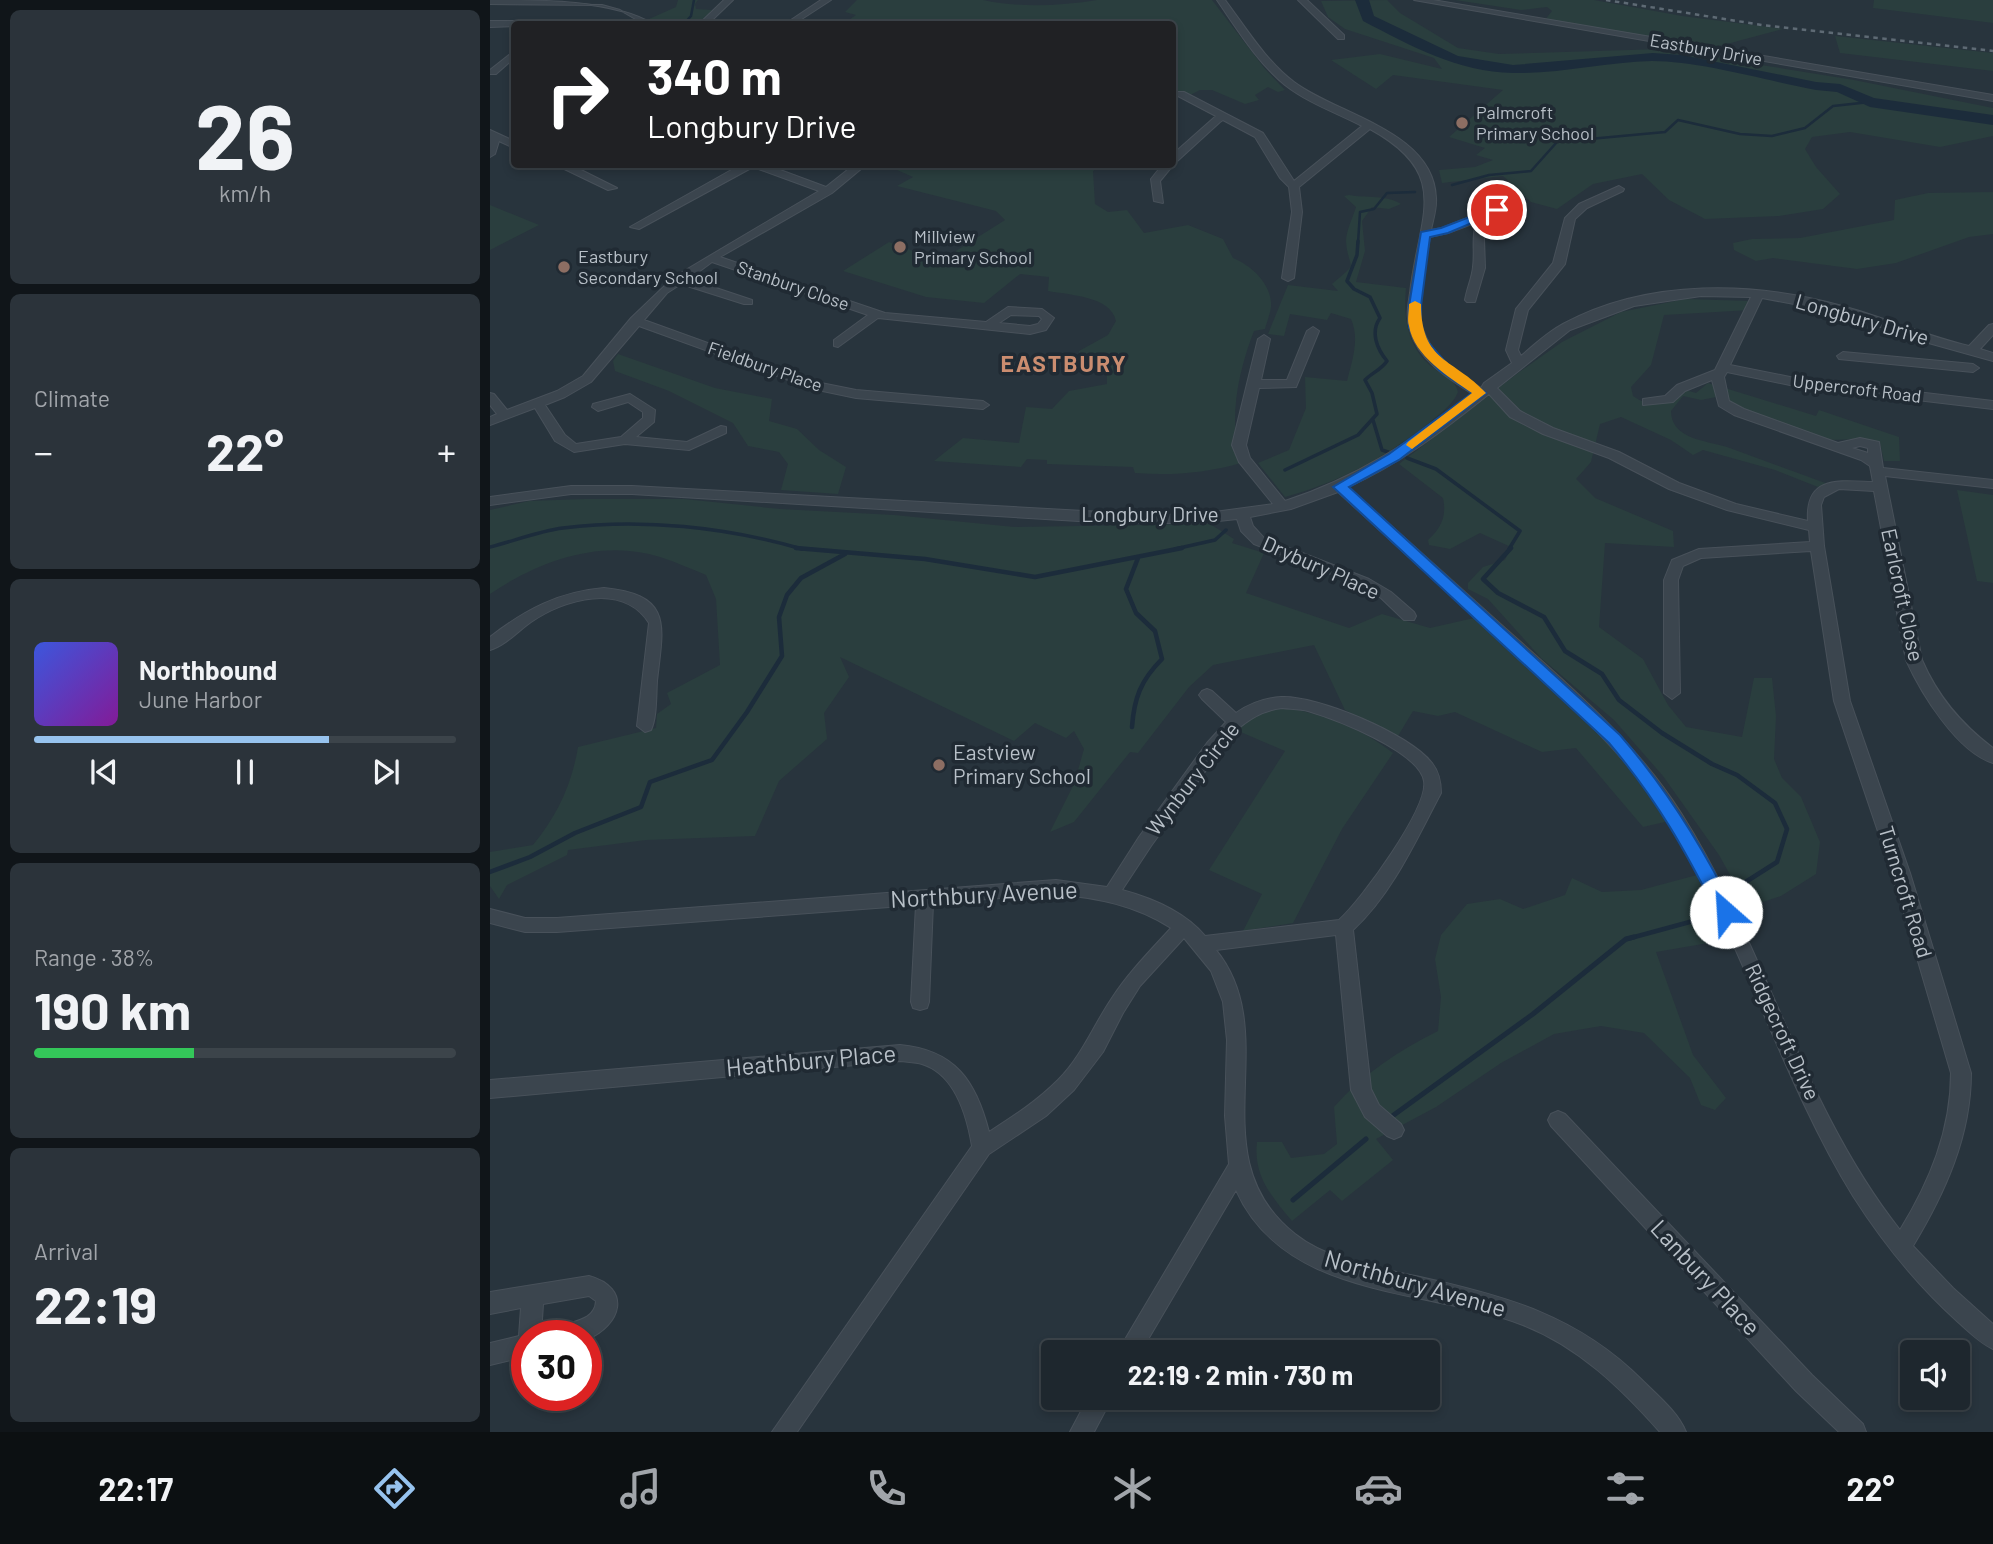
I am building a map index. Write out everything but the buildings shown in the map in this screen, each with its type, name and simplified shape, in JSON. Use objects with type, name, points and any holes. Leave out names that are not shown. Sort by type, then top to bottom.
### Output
[{"type":"street","points":[[706,21],[729,0]]},
{"type":"street","points":[[794,21],[827,0]]},
{"type":"street","points":[[1221,0],[1289,83],[1369,125],[1408,150],[1427,176],[1431,199],[1415,306],[1415,327],[1422,343],[1443,367],[1484,389],[1516,414],[1548,431],[1614,455],[1701,497],[1815,527],[1814,505],[1818,495],[1825,489],[1853,484],[1880,487]]},
{"type":"street","points":[[1302,0],[1341,37]]},
{"type":"street","name":"Eastbury Drive","points":[[1418,0],[1993,98]]},
{"type":"street","points":[[490,2],[602,2],[623,8],[644,21]]},
{"type":"street","points":[[490,24],[511,24]]},
{"type":"street","points":[[493,72],[511,57]]},
{"type":"street","points":[[1181,94],[1253,131],[1264,140],[1286,178],[1294,186],[1297,212],[1288,278]]},
{"type":"street","points":[[1176,158],[1209,124],[1223,116]]},
{"type":"street","points":[[1294,186],[1369,125]]},
{"type":"street","points":[[490,154],[493,135],[511,144]]},
{"type":"street","points":[[568,168],[612,188]]},
{"type":"street","points":[[635,227],[745,168]]},
{"type":"street","points":[[763,168],[828,191]]},
{"type":"street","points":[[490,421],[538,404],[587,379],[606,360],[635,321],[678,279],[828,191],[857,168]]},
{"type":"street","points":[[1159,201],[1155,181],[1167,168]]},
{"type":"street","points":[[1518,364],[1512,350],[1522,309],[1559,264],[1570,218],[1583,206],[1619,189]]},
{"type":"street","points":[[1425,234],[1444,231],[1520,201]]},
{"type":"street","points":[[1471,300],[1480,261],[1478,245],[1481,224],[1474,219]]},
{"type":"street","name":"Stanbury Close","points":[[711,258],[876,314],[990,326]]},
{"type":"street","points":[[678,279],[748,302]]},
{"type":"street","name":"Longbury Drive","points":[[490,501],[571,490],[632,490],[1151,519],[1242,514],[1282,506],[1340,487],[1406,450],[1566,327],[1595,313],[1630,302],[1699,293],[1758,294],[1821,304],[1940,343],[1993,357]]},
{"type":"street","points":[[1758,294],[1720,370],[1717,385],[1723,403],[1739,412],[1866,457],[1877,468],[1993,484]]},
{"type":"street","name":"Stanbury Close","points":[[838,344],[876,314]]},
{"type":"street","name":"Fieldbury Place","points":[[635,321],[813,385],[856,394],[983,405]]},
{"type":"street","points":[[1900,328],[1903,359]]},
{"type":"street","points":[[1972,350],[1993,328]]},
{"type":"street","points":[[1253,384],[1292,384],[1313,331]]},
{"type":"street","points":[[1264,340],[1240,435],[1240,452],[1282,506]]},
{"type":"street","points":[[1843,356],[1903,359],[1973,368]]},
{"type":"street","points":[[1647,402],[1669,398],[1681,388],[1720,370]]},
{"type":"street","name":"Uppercroft Road","points":[[1720,370],[1993,405]]},
{"type":"street","points":[[490,397],[505,416]]},
{"type":"street","points":[[598,407],[630,398],[649,410],[649,419],[625,440]]},
{"type":"street","points":[[538,404],[560,438],[569,446],[581,448],[625,440],[689,446],[721,430]]},
{"type":"street","name":"Earlcroft Close","points":[[1877,468],[1914,660],[1923,683],[1950,722],[1993,757]]},
{"type":"street","name":"Ridgecroft Drive","points":[[1340,487],[1572,697],[1614,739],[1647,778],[1704,868],[1849,1171],[1900,1247],[1928,1279],[1993,1338]]},
{"type":"street","name":"Drybury Place","points":[[1242,514],[1246,528],[1259,541],[1364,582],[1409,616]]},
{"type":"street","name":"Turncroft Road","points":[[1815,527],[1842,701],[1901,873],[1961,1073],[1963,1098],[1955,1129],[1928,1201],[1900,1247]]},
{"type":"street","points":[[1672,693],[1671,579],[1677,564],[1699,554],[1817,546]]},
{"type":"street","points":[[490,645],[523,620],[554,603],[595,594],[632,598],[652,613],[656,623],[645,726]]},
{"type":"street","points":[[1207,695],[1236,721]]},
{"type":"street","name":"Wynbury Circle","points":[[1112,893],[1128,864],[1236,721],[1254,708],[1269,702],[1297,701],[1313,705],[1384,736],[1419,759],[1431,771],[1435,781],[1433,793],[1362,911],[1345,927]]},
{"type":"street","name":"Northbury Avenue","points":[[490,916],[525,925],[556,925],[1056,887],[1112,893],[1149,905],[1183,927],[1202,944],[1217,962],[1227,985],[1235,1011],[1238,1042],[1234,1117],[1238,1167],[1253,1204],[1284,1240],[1329,1263],[1497,1305],[1579,1340],[1609,1362],[1675,1432]]},
{"type":"street","points":[[920,1002],[925,897]]},
{"type":"street","points":[[783,1432],[982,1148],[1039,1110],[1067,1084],[1096,1046],[1116,1007],[1134,981],[1183,927]]},
{"type":"street","points":[[1202,944],[1345,927],[1361,1090],[1372,1111],[1394,1130]]},
{"type":"street","name":"Heathbury Place","points":[[490,1089],[909,1054],[928,1057],[951,1074],[976,1116],[982,1148]]},
{"type":"street","name":"Lanbury Place","points":[[1558,1120],[1794,1373],[1855,1432]]},
{"type":"street","points":[[1136,1340],[1238,1167]]},
{"type":"street","points":[[490,1303],[589,1286],[600,1287],[605,1292],[608,1306],[599,1320]]},
{"type":"street","points":[[531,1320],[533,1296]]},
{"type":"street","points":[[490,1354],[511,1349]]},
{"type":"street","points":[[1081,1432],[1094,1410]]},
{"type":"green space","points":[[678,0],[698,0],[696,9],[712,10],[702,21],[649,19],[676,7]]},
{"type":"green space","points":[[857,0],[983,0],[1040,5],[1097,0],[1212,0],[1265,69],[1285,90],[1278,92],[1268,87],[1255,95],[1259,100],[1245,104],[1212,90],[1200,90],[1190,95],[1176,93],[1176,21],[852,21],[849,20],[856,15],[845,12]]},
{"type":"green space","points":[[1387,0],[1400,13],[1458,48],[1499,54],[1662,49],[1854,80],[1993,108],[1993,136],[1940,147],[1850,132],[1812,137],[1805,149],[1816,167],[1840,194],[1823,209],[1779,216],[1705,219],[1669,200],[1642,174],[1593,184],[1557,209],[1531,202],[1503,176],[1442,183],[1439,170],[1475,167],[1493,160],[1476,155],[1485,148],[1449,137],[1503,90],[1393,75],[1376,89],[1331,60],[1380,54],[1442,69],[1434,58],[1345,29],[1328,17],[1321,1]]},
{"type":"green space","points":[[1455,0],[1594,0],[1682,16],[1783,29],[1712,48],[1545,20],[1552,11],[1547,7],[1521,10]]},
{"type":"green space","points":[[1874,0],[1993,0],[1993,23],[1873,8]]},
{"type":"green space","points":[[1835,36],[1993,53],[1993,71],[1840,53]]},
{"type":"green space","points":[[1098,168],[1093,171],[1095,204],[1108,212],[1127,210],[1144,233],[1188,225],[1223,239],[1233,258],[1252,269],[1263,281],[1271,302],[1265,329],[1254,331],[1239,379],[1235,430],[1241,463],[1188,473],[1162,474],[1135,473],[1133,467],[1047,464],[1047,460],[1027,459],[1021,467],[934,461],[963,438],[1019,443],[1026,407],[1052,409],[1069,391],[1107,384],[1107,361],[1078,359],[1079,351],[1108,335],[1116,321],[1113,313],[1098,302],[1048,291],[1049,277],[1020,274],[984,303],[926,297],[843,271],[889,242],[940,261],[1005,220],[996,211],[897,186],[913,177],[897,170]]},
{"type":"green space","points":[[1993,192],[1993,234],[1969,237],[1896,263],[1857,269],[1773,258],[1756,261],[1734,250],[1733,243],[1752,239],[1800,238],[1894,220],[1895,200],[1928,193]]},
{"type":"green space","points":[[1344,196],[1383,198],[1401,204],[1389,209],[1372,207],[1362,221],[1365,251],[1356,282],[1406,288],[1405,311],[1413,343],[1426,361],[1452,381],[1458,392],[1449,405],[1429,423],[1378,458],[1324,484],[1285,497],[1258,463],[1289,450],[1306,408],[1305,377],[1347,381],[1355,334],[1351,319],[1331,313],[1327,320],[1290,314],[1284,336],[1268,334],[1288,285],[1338,291],[1332,284],[1351,265],[1346,237],[1356,207]]},
{"type":"green space","points":[[490,205],[539,225],[490,250]]},
{"type":"green space","points":[[1685,299],[1750,301],[1751,310],[1664,315],[1651,365],[1631,387],[1633,396],[1647,403],[1660,403],[1685,390],[1696,393],[1708,383],[1714,385],[1716,397],[1701,400],[1683,396],[1671,411],[1677,428],[1692,438],[1727,447],[1828,484],[1818,487],[1775,470],[1703,450],[1693,455],[1671,440],[1621,417],[1600,424],[1591,462],[1576,479],[1595,498],[1673,531],[1674,547],[1605,543],[1599,627],[1643,659],[1668,705],[1686,727],[1742,737],[1754,678],[1772,678],[1776,716],[1774,759],[1782,778],[1801,797],[1820,842],[1816,874],[1781,896],[1748,907],[1719,855],[1663,776],[1614,720],[1541,658],[1488,599],[1468,589],[1468,583],[1483,567],[1505,560],[1511,547],[1480,533],[1450,549],[1429,545],[1428,540],[1440,526],[1443,516],[1443,498],[1399,464],[1562,342],[1621,312]]},
{"type":"green space","points":[[618,354],[715,388],[772,399],[769,421],[797,429],[819,450],[846,467],[838,494],[781,490],[788,464],[779,452],[748,446],[733,423],[669,391],[615,371],[613,361]]},
{"type":"green space","points":[[1725,388],[1816,416],[1819,410],[1899,437],[1900,461],[1884,461],[1880,443],[1865,439],[1828,440],[1729,404]]},
{"type":"green space","points":[[1957,490],[1993,495],[1993,583],[1977,581]]},
{"type":"green space","points":[[684,499],[1014,527],[1210,524],[1234,539],[1232,543],[1264,553],[1246,593],[1349,628],[1382,614],[1430,628],[1474,618],[1571,704],[1630,764],[1669,821],[1643,827],[1576,748],[1542,752],[1455,712],[1438,716],[1413,711],[1398,736],[1345,710],[1314,645],[1213,665],[1189,687],[1138,753],[1130,752],[1074,822],[1050,832],[1074,784],[1084,749],[1074,731],[1066,738],[1035,723],[1014,741],[840,657],[849,677],[824,713],[827,739],[779,781],[755,836],[646,840],[568,850],[567,855],[507,885],[499,899],[490,886],[490,852],[533,845],[562,799],[572,774],[578,747],[656,728],[657,714],[671,704],[667,693],[720,665],[716,599],[706,575],[660,557],[616,550],[571,556],[529,572],[490,594],[490,510],[529,501]]},
{"type":"green space","points":[[1272,706],[1336,721],[1380,743],[1393,753],[1342,829],[1293,923],[1243,931],[1262,894],[1209,870],[1285,751],[1236,730],[1242,723]]},
{"type":"green space","points":[[1697,875],[1720,941],[1656,952],[1693,1055],[1726,1098],[1715,1110],[1701,1105],[1690,1078],[1644,1033],[1601,1026],[1554,1034],[1501,1063],[1436,1107],[1376,1139],[1393,1160],[1342,1201],[1330,1190],[1292,1221],[1261,1176],[1257,1142],[1282,1142],[1291,1158],[1324,1154],[1337,1144],[1334,1107],[1382,1064],[1438,1031],[1441,997],[1435,959],[1441,935],[1467,904],[1500,899],[1523,909],[1565,895],[1572,878],[1602,892],[1641,890]]},
{"type":"waterway","points":[[687,21],[691,16],[694,0]]},
{"type":"waterway","points":[[1362,0],[1368,18],[1455,60],[1513,69],[1653,57],[1682,59],[1816,86],[1840,88],[1870,102],[1993,120]]},
{"type":"waterway","points":[[1452,185],[1489,175],[1531,171],[1557,142],[1665,132],[1678,120],[1740,134],[1772,136],[1805,128],[1833,106],[1870,102]]},
{"type":"waterway","points":[[1358,243],[1360,212],[1374,209],[1387,193],[1415,192]]},
{"type":"waterway","points":[[1285,470],[1358,435],[1377,414],[1372,393],[1365,380],[1387,361],[1376,340],[1375,329],[1380,318],[1370,297],[1354,289],[1347,281],[1357,255],[1358,241]]},
{"type":"waterway","points":[[1373,420],[1382,450],[1388,452]]},
{"type":"waterway","points":[[1407,458],[1436,469],[1520,531],[1509,549]]},
{"type":"waterway","points":[[490,547],[554,529],[653,524],[714,530],[799,548]]},
{"type":"waterway","points":[[1175,549],[1215,540],[1226,530]]},
{"type":"waterway","points":[[799,548],[925,559],[1035,577],[1182,548]]},
{"type":"waterway","points":[[1511,548],[1483,579],[1498,593],[1544,617],[1565,651],[1602,674],[1619,700],[1662,733],[1712,764],[1737,775],[1775,803],[1787,829],[1777,862],[1744,883]]},
{"type":"waterway","points":[[490,872],[530,857],[575,833],[641,807],[650,782],[712,760],[747,712],[782,656],[779,617],[787,595],[801,578],[845,554]]},
{"type":"waterway","points":[[1132,727],[1140,690],[1162,659],[1155,631],[1136,613],[1126,589],[1138,558]]},
{"type":"waterway","points":[[1627,939],[1708,917]]},
{"type":"waterway","points":[[1391,1117],[1533,1014],[1626,939],[1634,937]]},
{"type":"waterway","points":[[1293,1200],[1366,1139]]},
{"type":"railway","points":[[1606,0],[1762,25],[1993,51]]},
{"type":"slow traffic","points":[[1412,445],[1480,393],[1443,367],[1430,354],[1415,327],[1415,304]]},
{"type":"place","name":"Palmcroft Primary School","points":[[1462,123]]},
{"type":"place","name":"Millview Primary School","points":[[900,247]]},
{"type":"place","name":"Eastbury Secondary School","points":[[564,267]]},
{"type":"place","name":"Eastview Primary School","points":[[939,765]]},
{"type":"district","name":"EASTBURY","points":[[1064,364]]},
{"type":"route","points":[[1497,210],[1444,231],[1425,234],[1415,306],[1415,327],[1430,354],[1443,367],[1480,393],[1417,442],[1340,487],[1572,697],[1614,739],[1674,816],[1726,912]]}]
